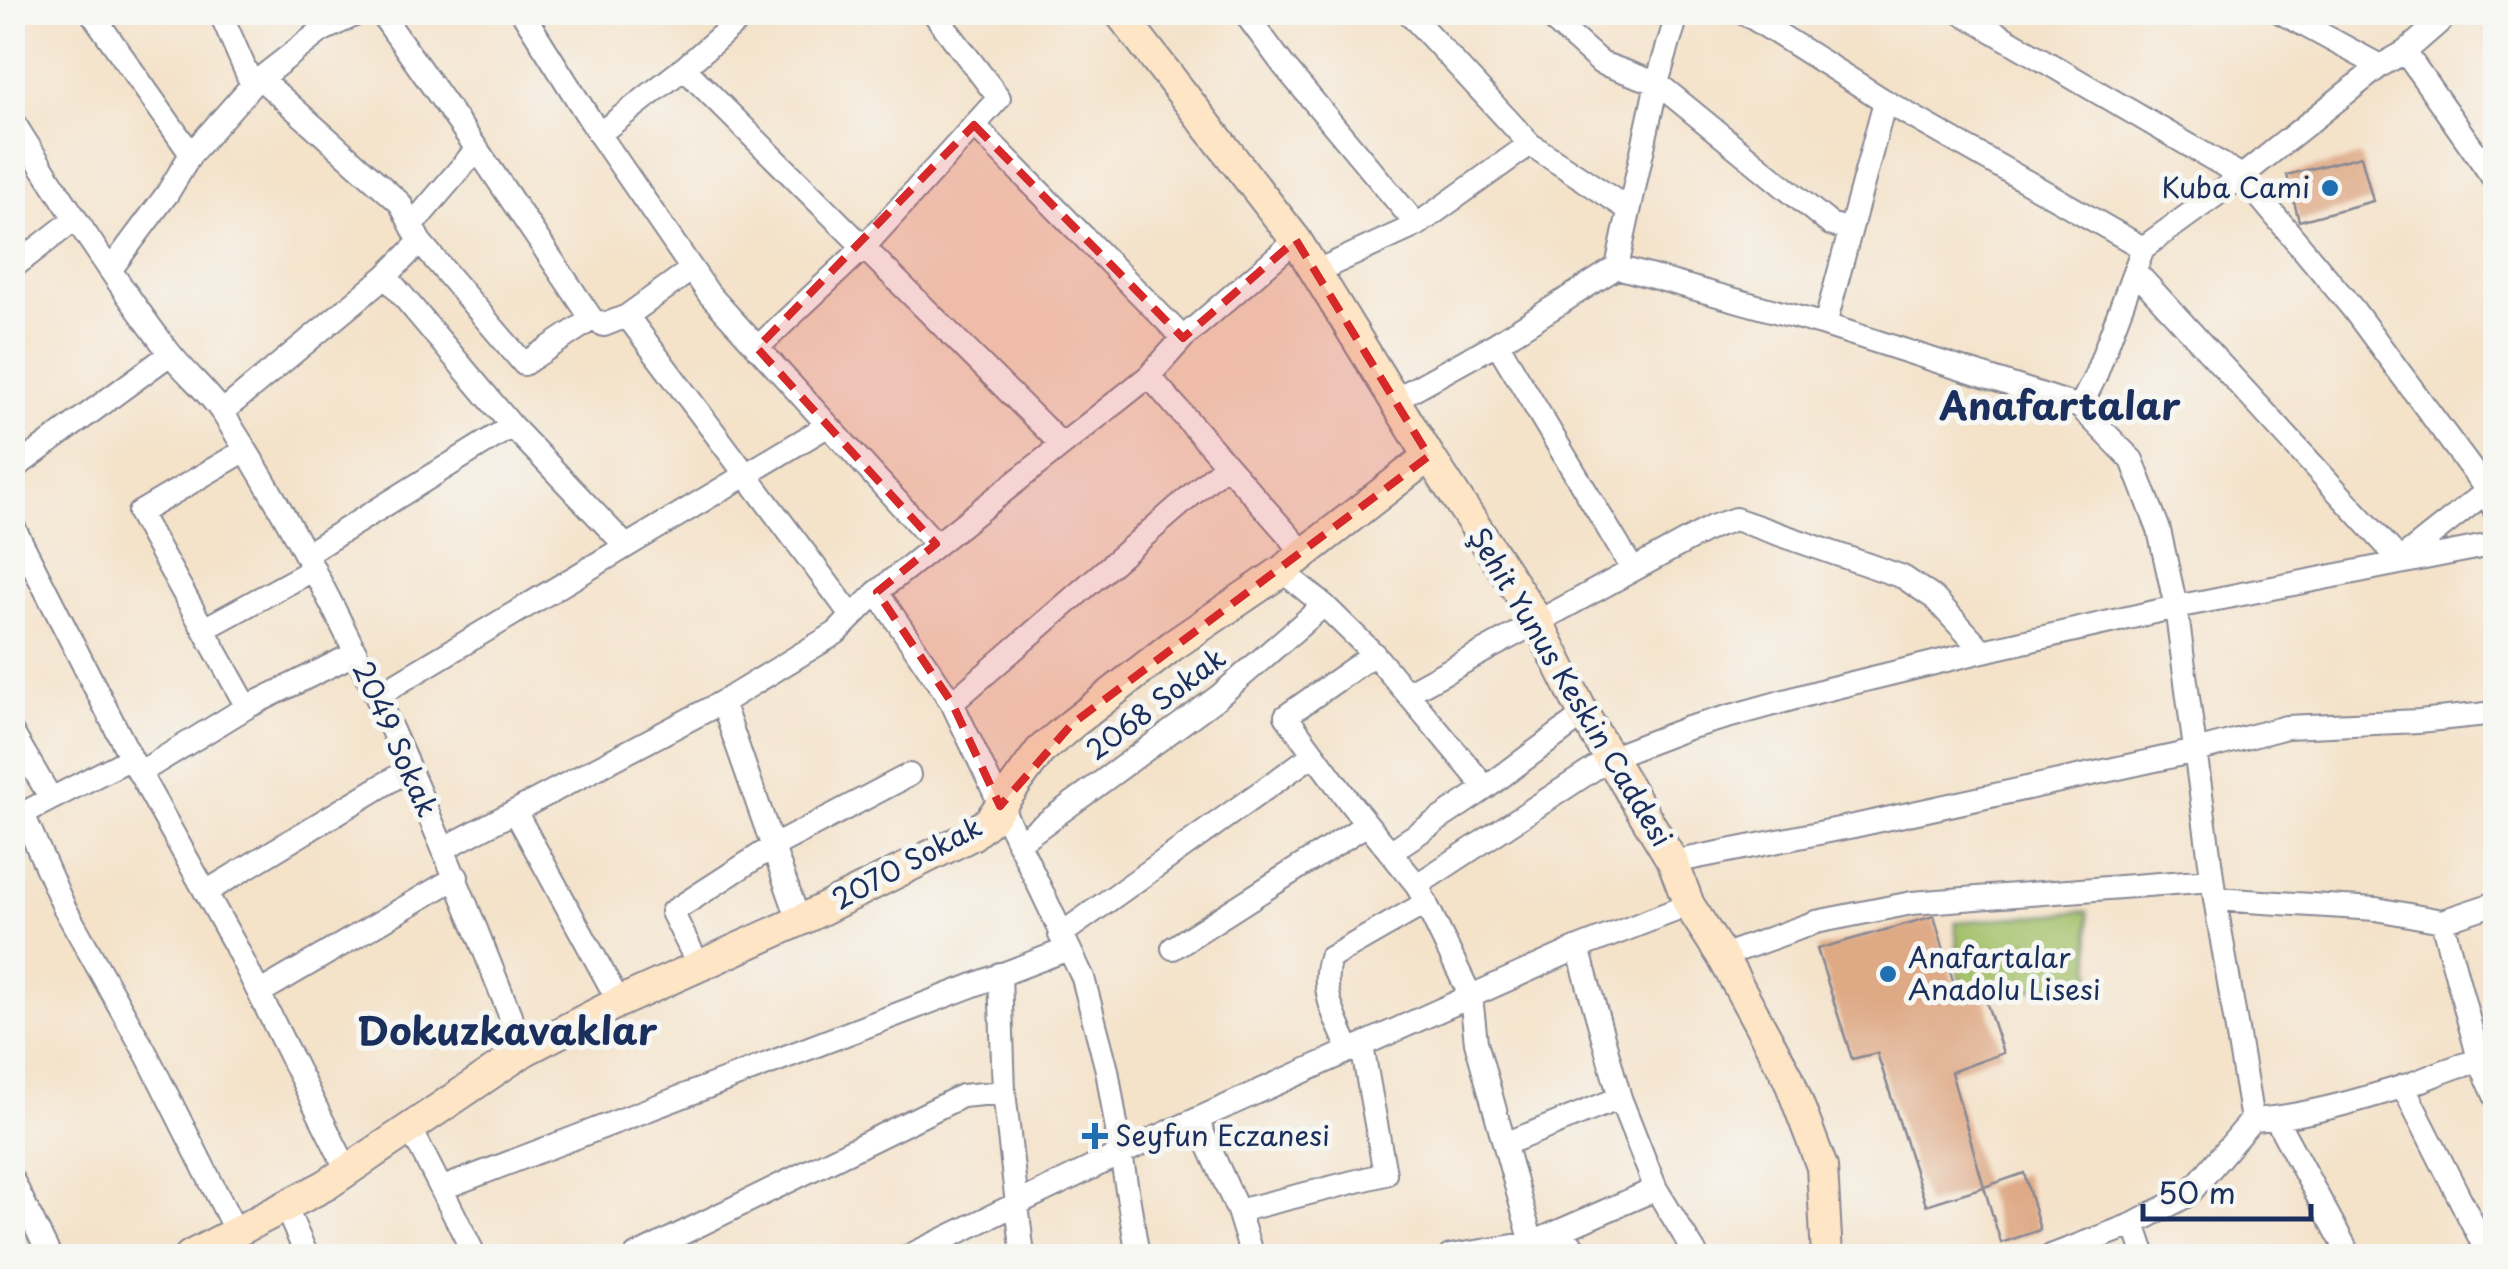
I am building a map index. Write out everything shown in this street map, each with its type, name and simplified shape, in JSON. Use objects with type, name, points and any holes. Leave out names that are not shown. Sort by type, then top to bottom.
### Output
[{"type":"street","points":[[91,12],[191,154]]},
{"type":"street","points":[[220,12],[257,83],[400,203],[416,233],[524,364],[592,319]]},
{"type":"street","points":[[111,269],[167,194],[191,154],[257,83],[318,22],[362,12]]},
{"type":"street","points":[[380,12],[592,319],[604,325],[627,316],[692,269]]},
{"type":"street","points":[[522,12],[599,134],[692,269],[757,348],[936,544]]},
{"type":"street","points":[[757,348],[863,248],[999,98],[933,12]]},
{"type":"street","name":"Şehit Yunus Keskin Caddesi","points":[[1119,12],[1318,271],[1428,456],[1537,620],[1584,715],[1673,862],[1688,904],[1722,956],[1788,1076],[1822,1167],[1827,1256]]},
{"type":"street","points":[[1244,12],[1284,66],[1418,225]]},
{"type":"street","points":[[1408,12],[1530,144],[1628,209]]},
{"type":"street","points":[[1544,12],[1601,63],[1658,83],[1830,224],[1848,230]]},
{"type":"street","points":[[1394,400],[1617,267],[1678,12]]},
{"type":"street","points":[[1742,12],[2139,260],[2400,560]]},
{"type":"street","points":[[1960,12],[2242,176],[2353,309],[2490,486],[2496,514]]},
{"type":"street","points":[[2280,12],[2380,66]]},
{"type":"street","points":[[2080,407],[2096,377],[2139,260],[2451,12]]},
{"type":"street","points":[[599,134],[684,68],[738,15]]},
{"type":"street","points":[[2405,52],[2496,182]]},
{"type":"street","points":[[684,68],[1062,445]]},
{"type":"street","points":[[1825,325],[1885,101]]},
{"type":"street","name":"2049 Sokak","points":[[12,120],[170,354],[222,412],[310,561],[378,695],[445,848],[524,1051]]},
{"type":"street","points":[[974,125],[1183,338]]},
{"type":"street","points":[[1318,271],[1418,225],[1530,144]]},
{"type":"street","points":[[222,412],[386,276],[477,148]]},
{"type":"street","points":[[12,268],[75,218]]},
{"type":"street","points":[[445,848],[722,702],[836,633],[877,592],[1148,376],[1183,338],[1296,240]]},
{"type":"street","points":[[1617,267],[1825,325],[2080,407],[2132,460],[2159,530],[2176,606],[2214,889],[2264,1119],[2350,1256]]},
{"type":"street","points":[[386,276],[512,426],[626,546]]},
{"type":"street","points":[[627,316],[852,616]]},
{"type":"street","points":[[1497,342],[1634,570]]},
{"type":"street","points":[[12,470],[170,354]]},
{"type":"street","points":[[1148,376],[1226,465],[1324,605],[1374,654],[1486,788]]},
{"type":"street","points":[[204,630],[512,426]]},
{"type":"street","points":[[378,695],[827,426]]},
{"type":"street","points":[[244,451],[139,514],[247,707]]},
{"type":"street","name":"2070 Sokak","points":[[524,1051],[972,835],[990,820],[1031,762],[1072,724],[1172,646],[1293,562],[1428,456]]},
{"type":"street","points":[[952,703],[1226,465]]},
{"type":"street","points":[[2400,560],[2490,486]]},
{"type":"street","points":[[1406,693],[1712,527],[1735,519],[1903,577],[1934,598],[1983,650]]},
{"type":"street","points":[[12,524],[347,1170]]},
{"type":"street","points":[[1238,1211],[1385,1174],[1356,1049],[1326,993],[1324,976],[1330,958],[1612,757],[1705,723],[1983,650],[2176,606],[2496,544]]},
{"type":"street","points":[[877,592],[952,703],[1083,978],[1107,1070],[1138,1256]]},
{"type":"street","name":"2068 Sokak","points":[[1018,843],[1218,697],[1324,605]]},
{"type":"street","points":[[236,1232],[18,816],[50,797],[135,765],[356,653]]},
{"type":"street","points":[[1374,654],[1286,716],[1421,894],[1471,997],[1476,1042],[1532,1243]]},
{"type":"street","points":[[722,702],[799,921]]},
{"type":"street","points":[[1673,862],[1874,822],[2196,751],[2286,727],[2496,713]]},
{"type":"street","points":[[1390,852],[1486,788],[1584,715]]},
{"type":"street","points":[[12,732],[50,797]]},
{"type":"street","points":[[443,1188],[1000,974],[1064,942],[1314,754]]},
{"type":"street","points":[[206,892],[408,770]]},
{"type":"street","points":[[699,966],[672,912],[774,846],[909,776]]},
{"type":"street","points":[[516,813],[619,1002]]},
{"type":"street","points":[[1173,948],[1367,824]]},
{"type":"street","points":[[258,993],[456,877]]},
{"type":"street","points":[[1722,956],[1816,922],[1912,903],[2214,889],[2442,921],[2496,903]]},
{"type":"street","points":[[909,1256],[1122,1153],[1578,948],[1688,904]]},
{"type":"street","points":[[2442,921],[2496,1098]]},
{"type":"street","points":[[1578,948],[1620,1098],[1656,1189],[1697,1256]]},
{"type":"street","points":[[1000,974],[1004,1092],[1023,1256]]},
{"type":"street","points":[[190,1256],[347,1170],[524,1051]]},
{"type":"street","points":[[2050,1256],[2134,1224],[2188,1195],[2264,1119],[2403,1086],[2487,1059]]},
{"type":"street","points":[[2403,1086],[2489,1256]]},
{"type":"street","points":[[636,1256],[962,1096],[1004,1092]]},
{"type":"street","points":[[1505,1144],[1620,1098]]},
{"type":"street","points":[[1197,1120],[1238,1211],[1252,1256]]},
{"type":"street","points":[[410,1127],[475,1256]]},
{"type":"street","points":[[12,1179],[50,1256]]},
{"type":"street","points":[[1532,1243],[1656,1189]]},
{"type":"street","points":[[286,1206],[307,1256]]},
{"type":"street","points":[[2134,1224],[2145,1256]]},
{"type":"street","points":[[1450,1256],[1565,1238],[1582,1256]]},
{"type":"highlighted area","points":[[974,125],[1183,338],[1296,240],[1429,456],[1072,724],[1000,806],[952,703],[877,592],[936,544],[757,348]]},
{"type":"green space","points":[[2088,911],[2093,984],[1961,995],[1955,922]]},
{"type":"building","name":"Kuba Cami","points":[[2361,156],[2373,201],[2299,221],[2287,175]]},
{"type":"building","name":"Anafartalar Anadolu Lisesi","points":[[1934,916],[1959,1002],[1985,998],[2003,1053],[1951,1072],[1984,1187],[1926,1205],[1877,1053],[1852,1059],[1817,949]]},
{"type":"building","points":[[2024,1173],[2040,1230],[2001,1243],[1984,1187]]},
{"type":"place","name":"Kuba Cami","points":[[2330,188]]},
{"type":"place","name":"Anafartalar Anadolu Lisesi","points":[[1888,974]]},
{"type":"place","name":"Seyfun Eczanesi","points":[[1095,1136]]},
{"type":"district","name":"Anafartalar","points":[[2060,407]]},
{"type":"district","name":"Dokuzkavaklar","points":[[507,1032]]}]
